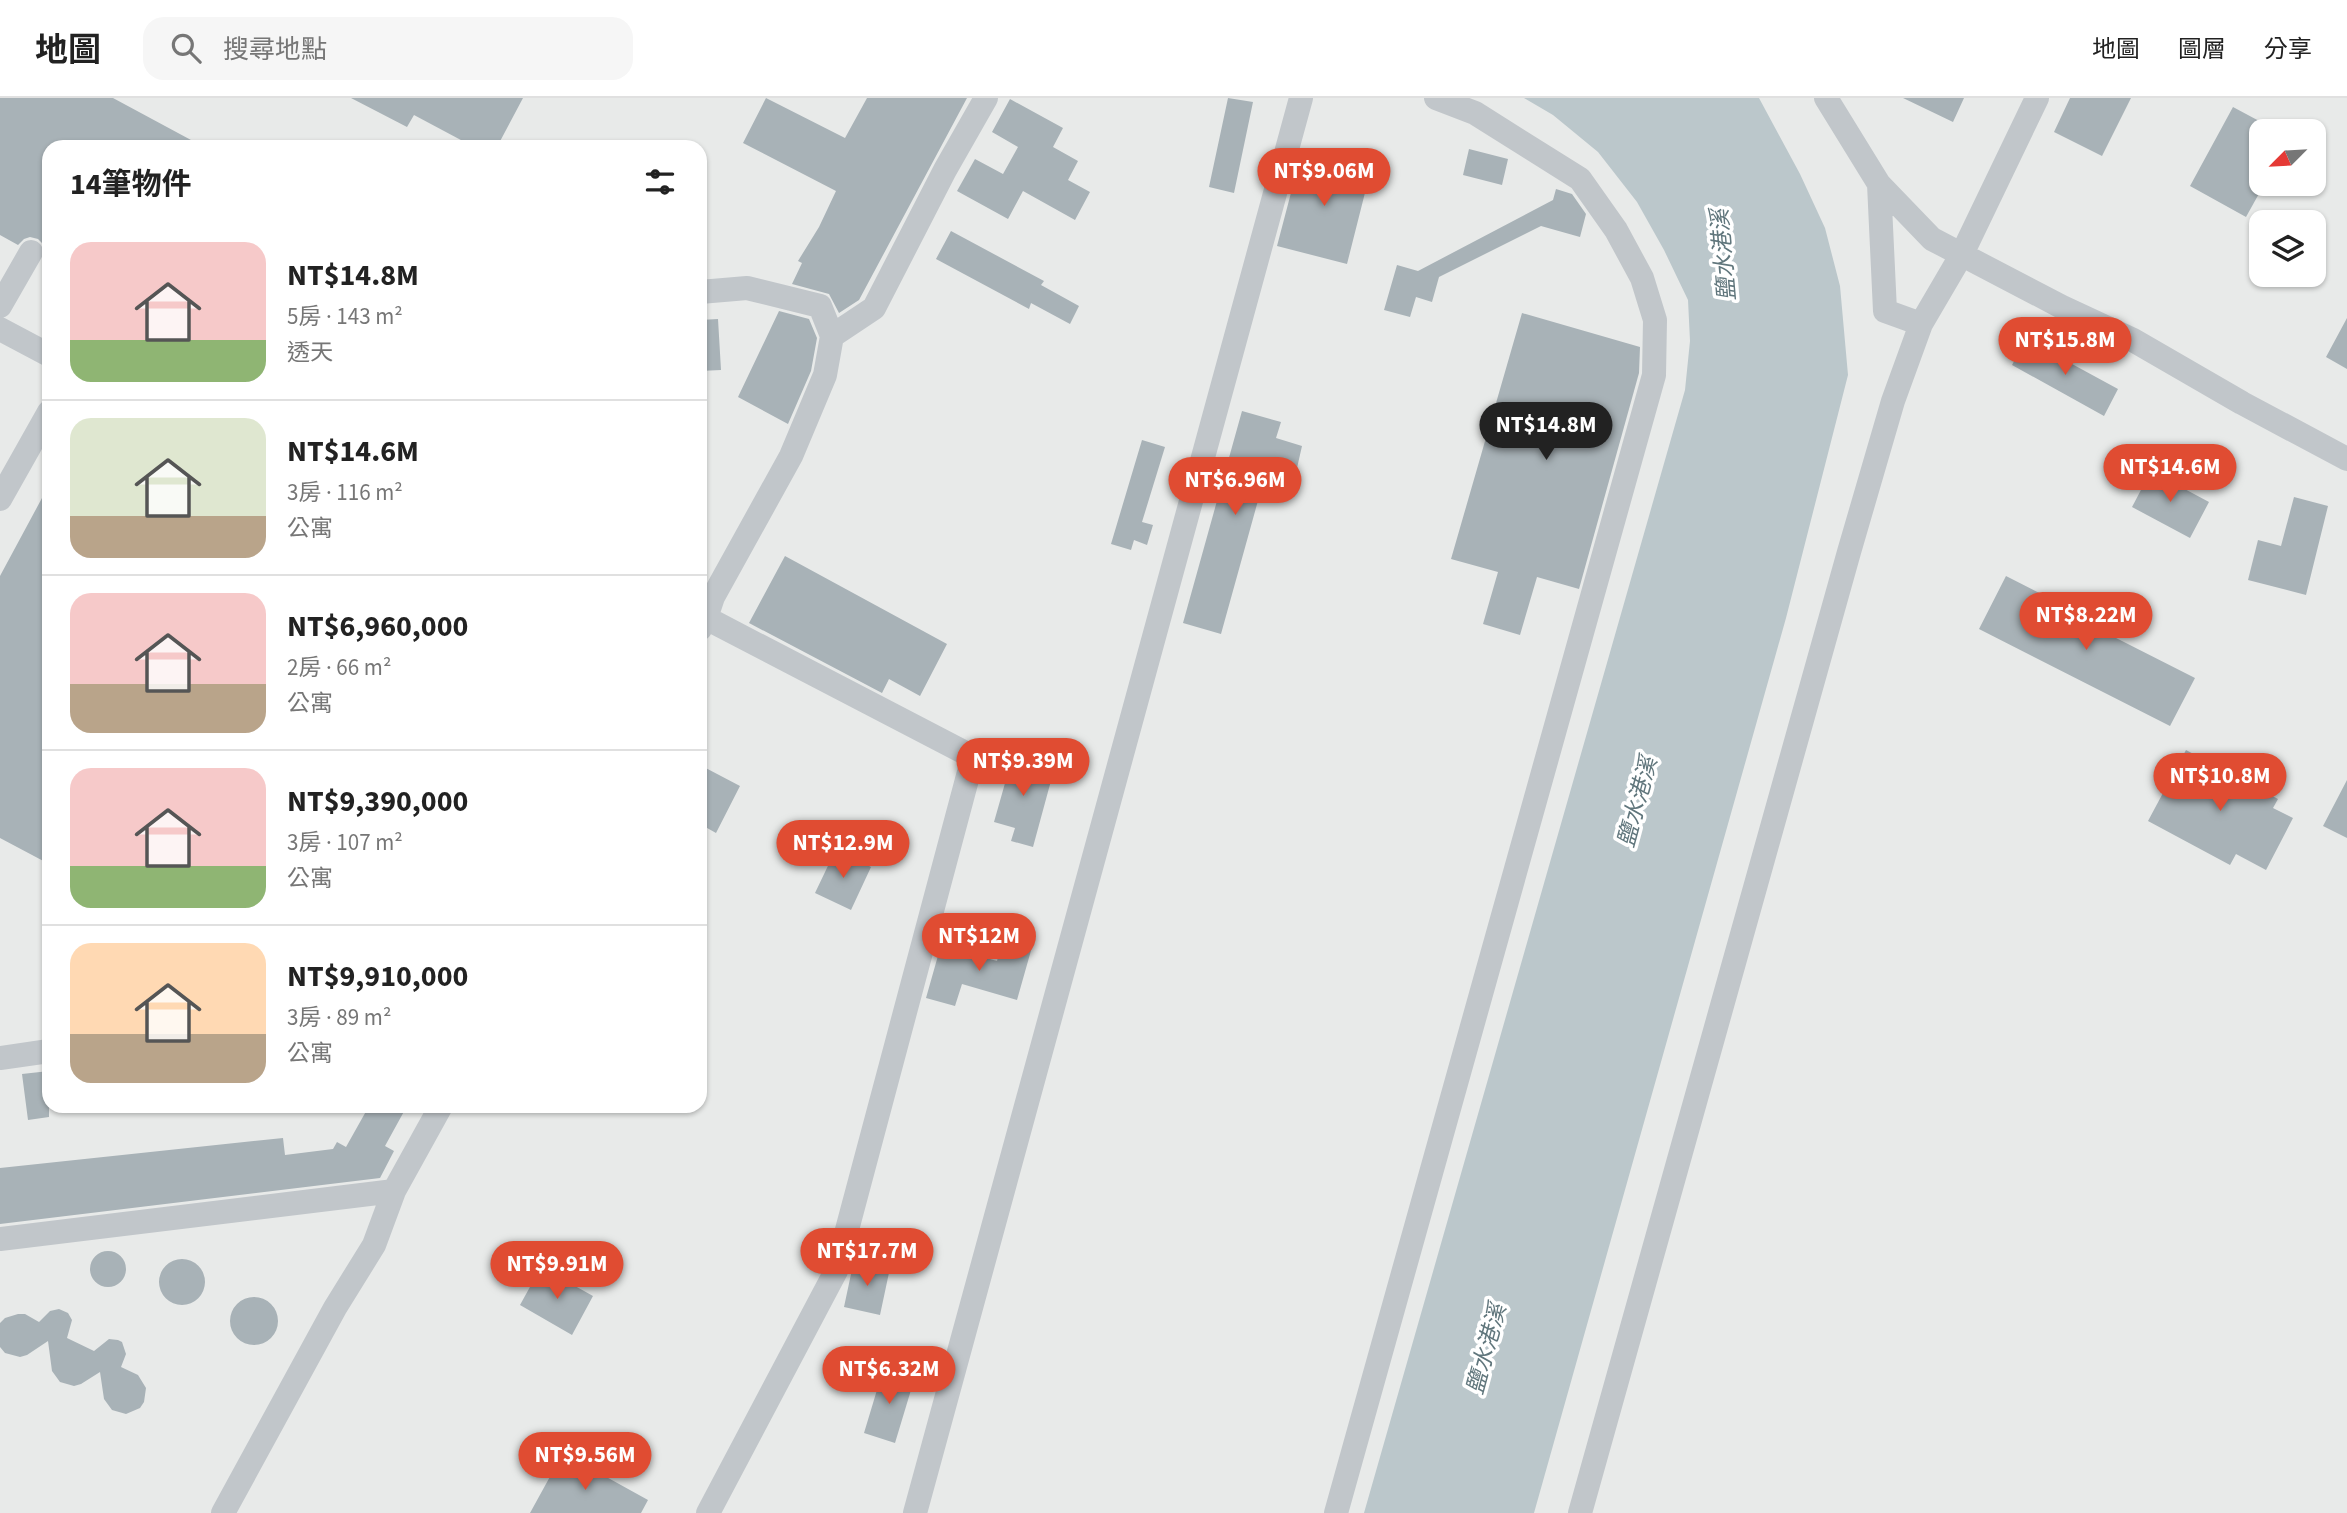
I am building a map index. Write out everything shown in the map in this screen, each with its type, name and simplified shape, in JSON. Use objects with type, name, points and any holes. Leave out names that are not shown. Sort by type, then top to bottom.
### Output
[{"type":"lane","points":[[832,336],[874,308],[945,170],[986,98]]},
{"type":"lane","points":[[915,1513],[1301,98]]},
{"type":"lane","points":[[1336,1513],[1654,375],[1655,320],[1642,278],[1616,230],[1580,179],[1475,113],[1436,98]]},
{"type":"lane","points":[[1826,98],[1879,184],[1932,239],[2062,307],[2133,340],[2347,459]]},
{"type":"lane","points":[[1580,1513],[1893,401],[1921,324],[1962,254],[2037,98]]},
{"type":"lane","points":[[1879,184],[1885,311],[1921,324]]},
{"type":"lane","points":[[0,306],[31,251]]},
{"type":"lane","points":[[707,291],[747,288],[820,306],[832,336],[825,375],[790,456],[707,613]]},
{"type":"lane","points":[[0,329],[42,351]]},
{"type":"lane","points":[[0,499],[42,424]]},
{"type":"lane","points":[[707,625],[973,757],[836,1271],[708,1513]]},
{"type":"lane","points":[[0,1058],[42,1052]]},
{"type":"lane","points":[[223,1513],[335,1308],[374,1245],[394,1191],[437,1113]]},
{"type":"lane","points":[[0,1239],[394,1191]]},
{"type":"shaded area","points":[[0,98],[2347,98],[2347,1513],[0,1513]]},
{"type":"water","name":"鹽水港溪","points":[[1524,98],[1759,98],[1800,174],[1825,228],[1840,286],[1848,375],[1786,618],[1534,1513],[1364,1513],[1685,390],[1690,341],[1688,300],[1664,250],[1637,202],[1598,152],[1553,115]]},
{"type":"building","points":[[0,98],[113,98],[191,140],[42,140],[42,243],[30,237],[18,245],[0,235]]},
{"type":"building","points":[[351,98],[523,98],[501,140],[461,140],[414,115],[407,127]]},
{"type":"building","points":[[766,98],[845,138],[867,98],[967,98],[859,300],[839,313],[829,294],[792,284],[802,263],[798,261],[819,227],[836,191],[743,143]]},
{"type":"building","points":[[1228,98],[1253,102],[1234,193],[1209,187]]},
{"type":"building","points":[[1903,98],[1964,98],[1953,122]]},
{"type":"building","points":[[2070,98],[2131,98],[2102,156],[2054,132]]},
{"type":"building","points":[[1010,99],[1063,128],[1053,147],[1078,161],[1068,180],[1090,192],[1075,220],[1023,191],[1008,219],[957,191],[975,159],[1003,174],[1018,147],[992,132]]},
{"type":"building","points":[[2233,107],[2255,119],[2249,119],[2249,196],[2258,196],[2246,217],[2190,186]]},
{"type":"building","points":[[1469,149],[1508,159],[1502,185],[1463,175]]},
{"type":"building","points":[[1302,151],[1371,169],[1347,264],[1277,246]]},
{"type":"building","points":[[1556,189],[1572,194],[1586,214],[1580,237],[1541,226],[1439,277],[1432,302],[1416,297],[1410,317],[1384,310],[1397,265],[1418,271],[1553,200]]},
{"type":"building","points":[[951,231],[1044,281],[1041,285],[1079,306],[1070,324],[1031,303],[1029,309],[936,259]]},
{"type":"building","points":[[779,311],[809,319],[817,338],[811,371],[788,424],[738,397]]},
{"type":"building","points":[[1522,313],[1640,347],[1639,373],[1579,589],[1537,577],[1520,635],[1483,624],[1498,572],[1451,559]]},
{"type":"building","points":[[2347,318],[2347,369],[2326,357]]},
{"type":"building","points":[[718,319],[721,370],[707,371],[707,320]]},
{"type":"building","points":[[2026,339],[2118,389],[2104,416],[2012,365]]},
{"type":"building","points":[[1242,411],[1281,422],[1276,438],[1302,446],[1297,468],[1269,461],[1221,634],[1183,623]]},
{"type":"building","points":[[1142,440],[1165,447],[1142,522],[1153,525],[1147,545],[1134,540],[1131,550],[1111,544]]},
{"type":"building","points":[[2151,471],[2209,502],[2190,538],[2132,507]]},
{"type":"building","points":[[2294,497],[2328,506],[2306,595],[2248,580],[2258,540],[2281,546]]},
{"type":"building","points":[[42,498],[42,860],[0,838],[0,576]]},
{"type":"building","points":[[785,556],[947,644],[920,696],[889,679],[882,693],[749,623]]},
{"type":"building","points":[[2006,576],[2049,598],[2047,603],[2195,678],[2170,726],[1979,629]]},
{"type":"building","points":[[1015,748],[1038,755],[1033,772],[1052,777],[1033,847],[1011,841],[1015,828],[994,822]]},
{"type":"building","points":[[2186,750],[2278,799],[2273,808],[2293,818],[2266,870],[2236,854],[2230,865],[2148,821]]},
{"type":"building","points":[[707,769],[740,786],[716,833],[707,828]]},
{"type":"building","points":[[2347,780],[2347,838],[2323,826]]},
{"type":"building","points":[[836,849],[871,867],[851,910],[815,893]]},
{"type":"building","points":[[1003,939],[1032,947],[1017,1000],[962,984],[955,1006],[926,998],[941,945],[997,961]]},
{"type":"building","points":[[42,1072],[42,1113],[49,1113],[49,1117],[28,1120],[22,1074]]},
{"type":"building","points":[[365,1113],[403,1113],[385,1146],[394,1151],[380,1178],[0,1224],[0,1168],[283,1138],[285,1155],[333,1149],[337,1142],[346,1147]]},
{"type":"building","points":[[108,1251],[121,1256],[126,1269],[121,1282],[108,1287],[95,1282],[90,1269],[95,1256]]},
{"type":"building","points":[[182,1259],[198,1266],[205,1282],[198,1298],[182,1305],[166,1298],[159,1282],[166,1266]]},
{"type":"building","points":[[854,1260],[890,1268],[880,1315],[844,1307]]},
{"type":"building","points":[[541,1267],[593,1296],[572,1335],[520,1305]]},
{"type":"building","points":[[254,1297],[263,1298],[271,1304],[277,1312],[277,1330],[271,1338],[263,1344],[254,1345],[245,1344],[237,1338],[231,1330],[230,1321],[231,1312],[237,1304],[245,1298]]},
{"type":"building","points":[[59,1309],[68,1313],[72,1320],[67,1338],[94,1351],[109,1339],[122,1342],[126,1354],[121,1367],[138,1375],[146,1388],[144,1402],[140,1408],[126,1414],[112,1410],[104,1399],[100,1372],[74,1386],[60,1382],[52,1371],[48,1341],[20,1357],[5,1353],[0,1347],[0,1323],[5,1318],[25,1314],[39,1322],[50,1311]]},
{"type":"building","points":[[883,1370],[914,1380],[895,1443],[864,1433]]},
{"type":"building","points":[[563,1453],[648,1500],[641,1513],[530,1513]]}]
